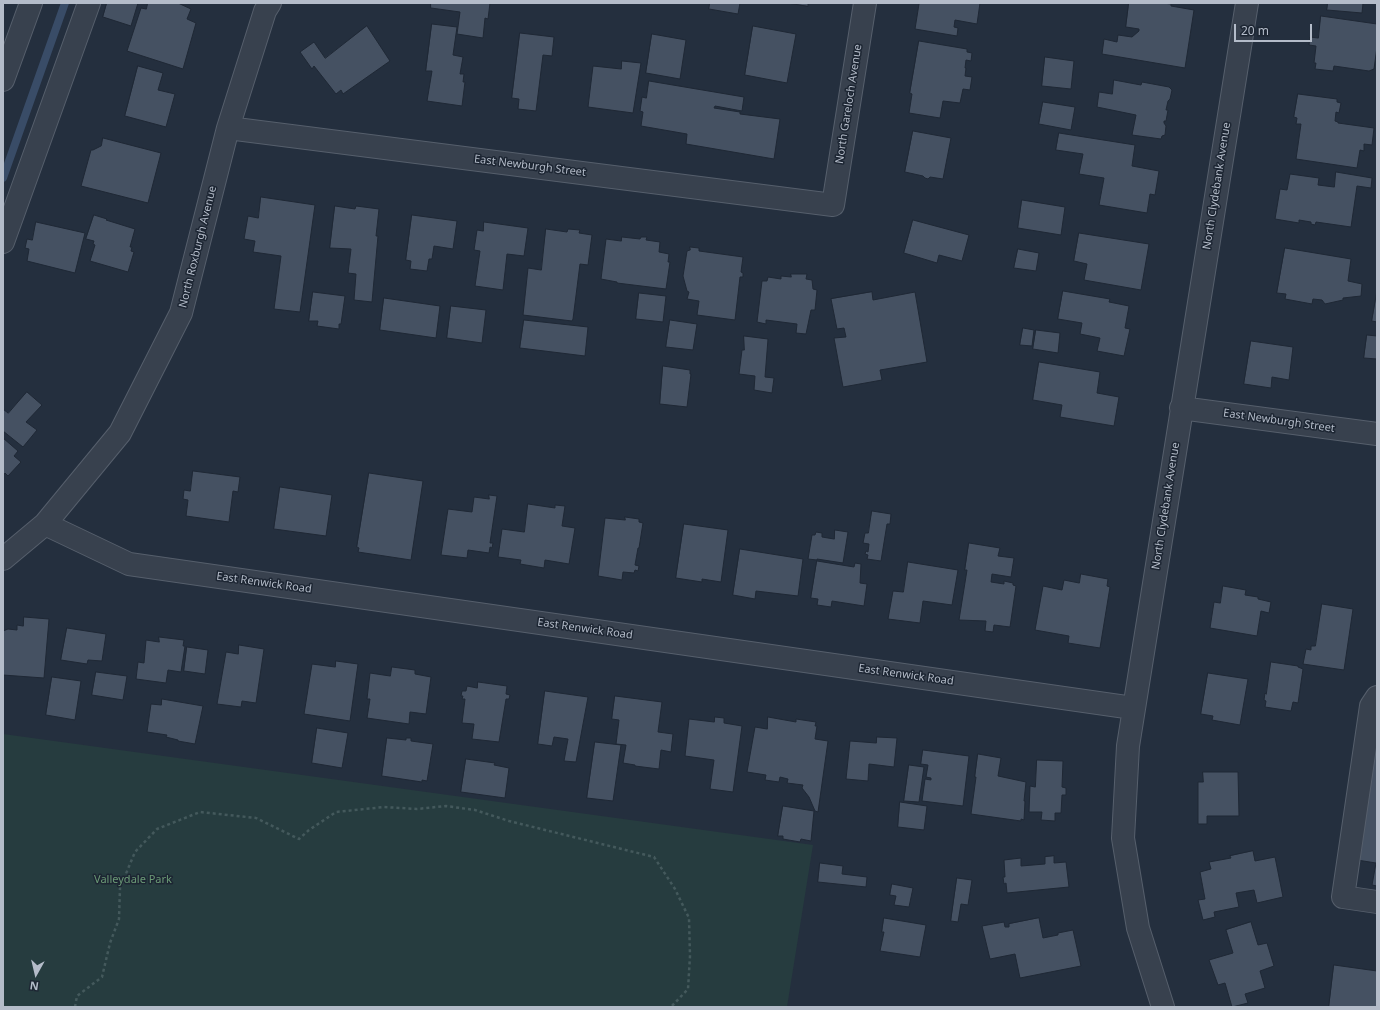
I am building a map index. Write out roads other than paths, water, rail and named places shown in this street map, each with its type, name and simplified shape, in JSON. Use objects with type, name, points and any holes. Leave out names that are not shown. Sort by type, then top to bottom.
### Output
[{"type":"street","points":[[3,80],[30,3]]},
{"type":"street","points":[[3,242],[89,3]]},
{"type":"street","name":"North Roxburgh Avenue","points":[[3,559],[45,524],[120,433],[181,313],[228,128],[265,11],[270,3]]},
{"type":"street","name":"North Gareloch Avenue","points":[[833,205],[865,3]]},
{"type":"street","name":"North Clydebank Avenue","points":[[1162,1007],[1138,928],[1123,838],[1128,746],[1247,3]]},
{"type":"street","name":"East Newburgh Street","points":[[228,128],[833,205]]},
{"type":"street","name":"East Newburgh Street","points":[[1181,408],[1377,434]]},
{"type":"street","name":"East Renwick Road","points":[[45,524],[129,564],[1133,708]]},
{"type":"street","points":[[1377,697],[1371,706],[1343,897],[1377,902]]},
{"type":"waterway","points":[[3,178],[65,3]]},
{"type":"park label","name":"Valleydale Park","points":[[133,880]]}]
